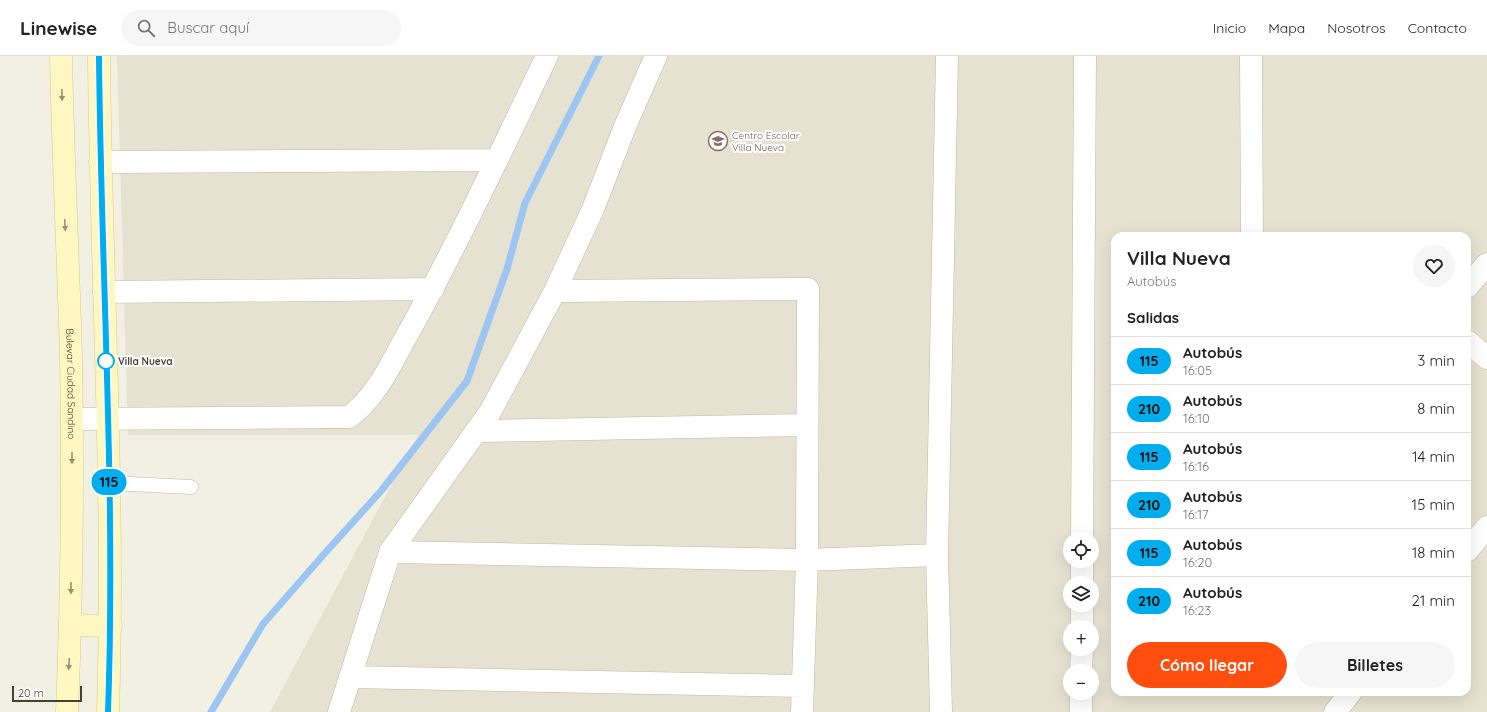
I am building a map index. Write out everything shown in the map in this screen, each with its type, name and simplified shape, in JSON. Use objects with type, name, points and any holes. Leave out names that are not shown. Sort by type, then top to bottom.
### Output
[{"type":"street","name":"Bulevar Ciudad Sandino","points":[[61,56],[63,168],[69,294],[72,419],[70,625],[66,712]]},
{"type":"street","points":[[99,56],[100,162],[109,418],[111,626],[108,712]]},
{"type":"street","points":[[72,419],[349,417],[360,408],[381,381],[433,289],[547,56]]},
{"type":"street","points":[[339,712],[390,552],[490,412],[556,291],[593,210],[626,124],[656,56]]},
{"type":"street","points":[[941,712],[937,555],[947,56]]},
{"type":"street","points":[[1082,532],[1085,56]]},
{"type":"street","points":[[1251,56],[1252,232]]},
{"type":"street","points":[[100,162],[496,160]]},
{"type":"street","points":[[1471,282],[1487,264]]},
{"type":"street","points":[[104,292],[433,289]]},
{"type":"street","points":[[556,291],[808,289],[807,560],[802,712]]},
{"type":"street","points":[[1471,344],[1487,358]]},
{"type":"street","points":[[476,431],[807,425]]},
{"type":"street","points":[[1471,546],[1487,527]]},
{"type":"street","points":[[390,552],[807,560],[937,555]]},
{"type":"street","points":[[70,625],[111,626]]},
{"type":"street","points":[[350,676],[803,686]]},
{"type":"street","points":[[1335,712],[1348,696]]},
{"type":"street","points":[[1081,700],[1081,712]]},
{"type":"lane","points":[[109,483],[191,487]]},
{"type":"shaded area","points":[[117,56],[1487,56],[1487,712],[270,712],[418,435],[128,435]]},
{"type":"waterway","points":[[211,712],[263,624],[381,491],[467,381],[507,269],[525,203],[599,56]]},
{"type":"bus line","name":"115","points":[[99,56],[100,162],[109,431],[111,626],[108,712]]},
{"type":"place","name":"Centro Escolar Villa Nueva","points":[[718,141]]},
{"type":"place","name":"Villa Nueva","points":[[106,361]]}]
